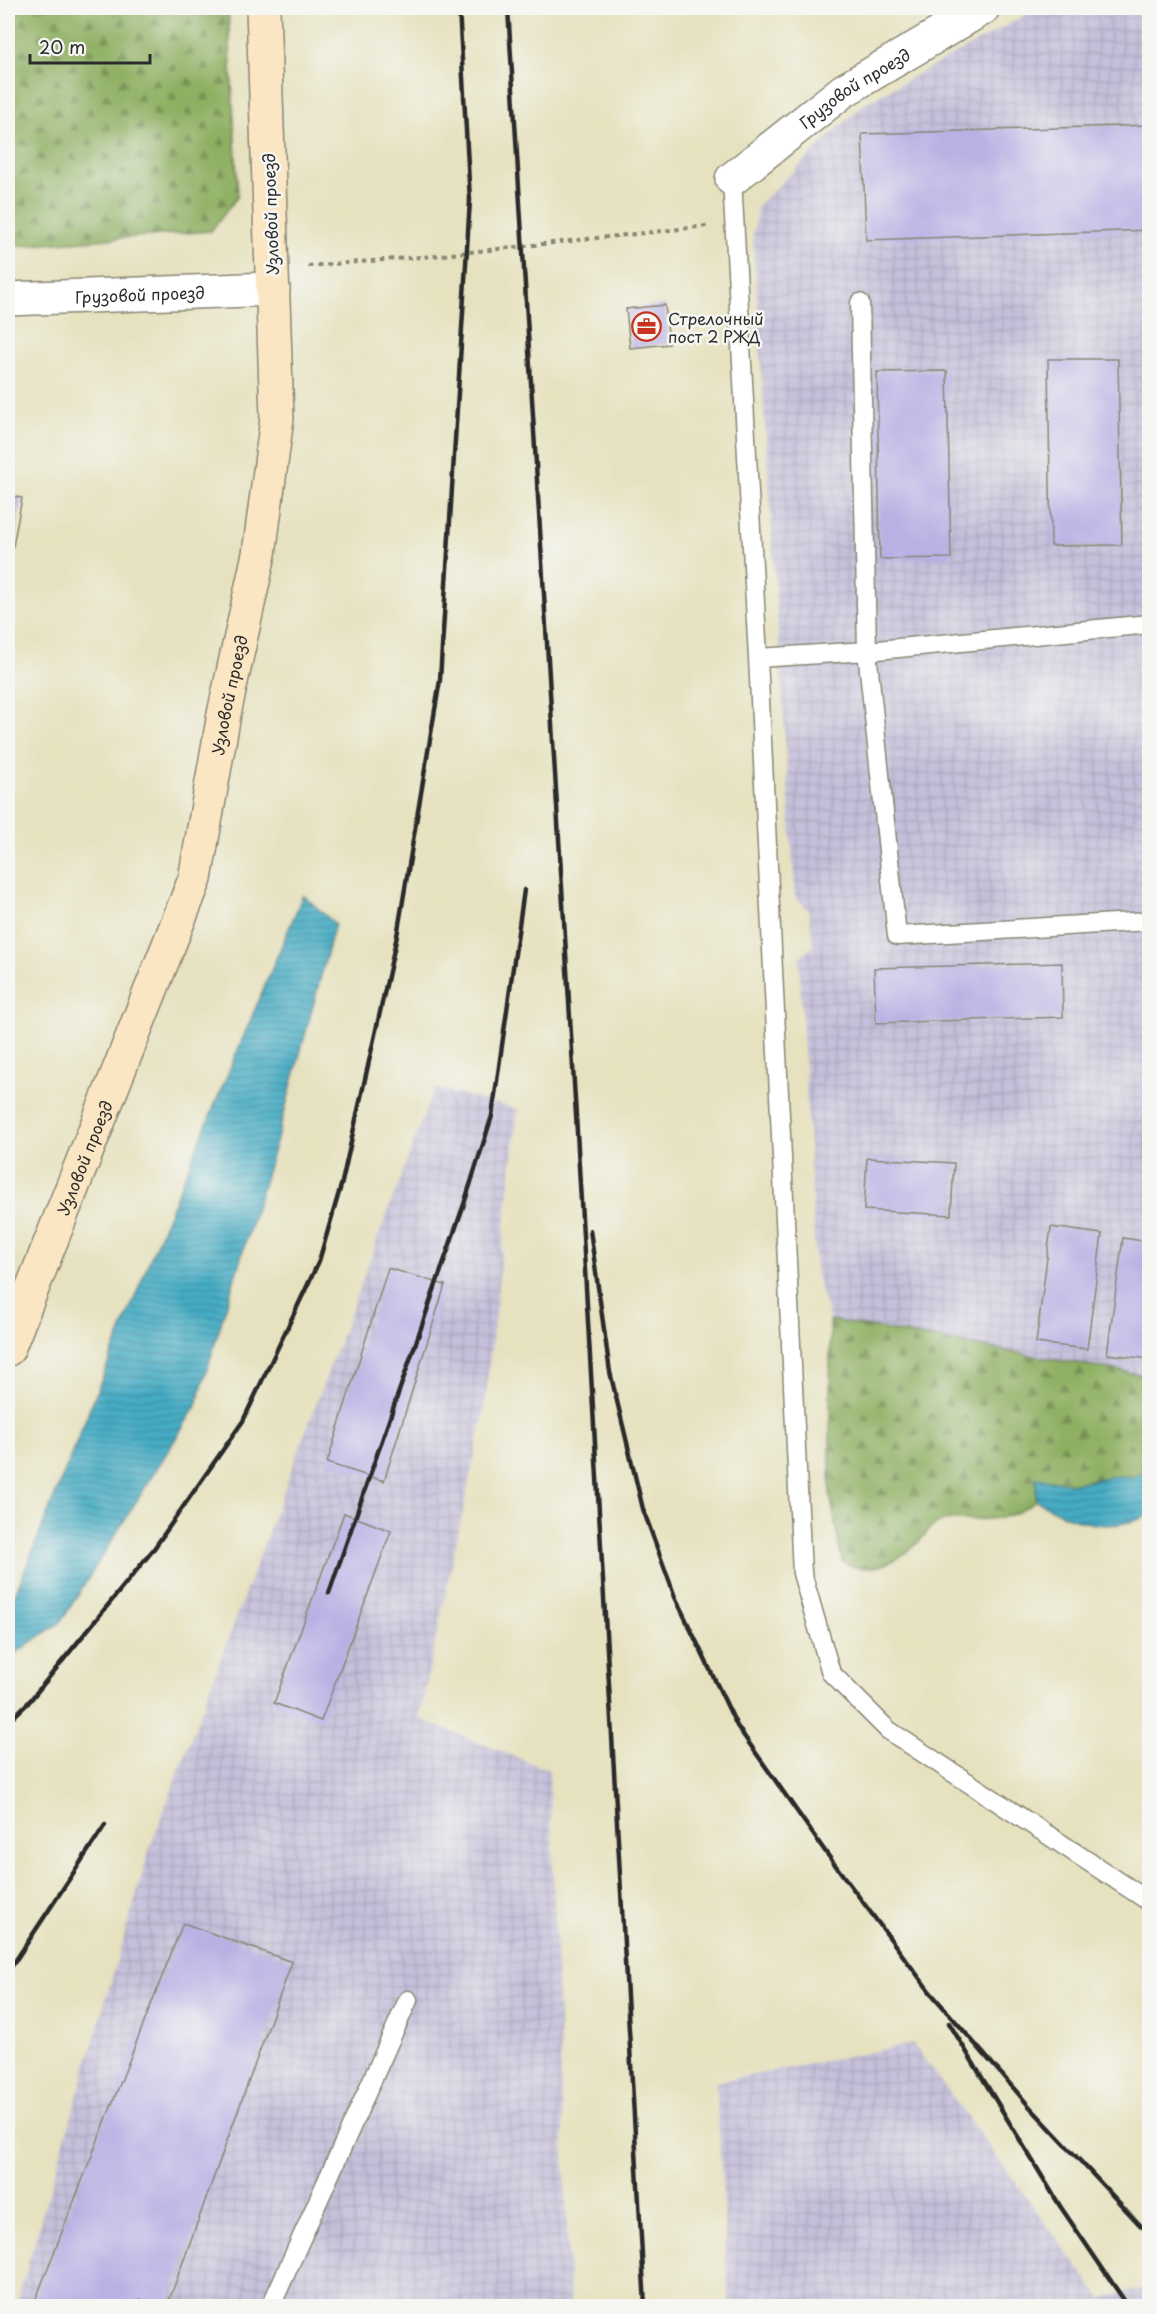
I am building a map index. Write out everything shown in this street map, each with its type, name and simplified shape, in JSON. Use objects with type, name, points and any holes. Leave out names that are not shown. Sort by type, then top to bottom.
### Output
[{"type":"street","name":"Узловой проезд","points":[[8,1349],[195,879],[224,714],[259,554],[278,418],[263,8]]},
{"type":"street","name":"Грузовой проезд","points":[[732,179],[843,91],[983,8]]},
{"type":"street","name":"Грузовой проезд","points":[[8,299],[272,279]]},
{"type":"lane","points":[[732,179],[758,658],[802,1573],[831,1673],[888,1730],[1149,1902]]},
{"type":"lane","points":[[860,303],[867,651],[897,936],[1149,921]]},
{"type":"lane","points":[[758,658],[867,651],[1149,624]]},
{"type":"lane","points":[[271,2307],[408,2000]]},
{"type":"path","points":[[272,279],[434,256],[734,223]]},
{"type":"shaded area","points":[[1038,8],[1149,8],[1149,1376],[830,1320],[816,1275],[799,957],[813,947],[809,911],[795,896],[753,236],[758,205],[864,104]]},
{"type":"shaded area","points":[[434,1088],[518,1109],[484,1411],[419,1719],[549,1770],[570,2306],[16,2306],[150,1848]]},
{"type":"shaded area","points":[[913,2044],[1101,2298],[1149,2287],[1149,2306],[729,2306],[716,2082]]},
{"type":"green space","points":[[8,8],[228,8],[238,196],[211,231],[8,247]]},
{"type":"green space","points":[[830,1320],[1149,1376],[1149,1469],[1134,1477],[1114,1476],[1072,1484],[1036,1479],[1036,1500],[1009,1516],[941,1522],[933,1526],[905,1553],[879,1566],[860,1568],[842,1561],[830,1495]]},
{"type":"water","points":[[303,895],[335,924],[277,1139],[196,1406],[61,1622],[8,1658],[8,1612],[157,1242]]},
{"type":"water","points":[[1149,1469],[1149,1515],[1134,1521],[1105,1525],[1077,1520],[1036,1500],[1036,1478],[1072,1484],[1114,1476],[1134,1477]]},
{"type":"building","points":[[1150,125],[1150,230],[866,240],[862,134]]},
{"type":"building","points":[[665,305],[669,344],[630,348],[626,309]]},
{"type":"building","points":[[1048,359],[1118,359],[1122,545],[1051,546]]},
{"type":"building","points":[[947,371],[951,558],[880,559],[877,372]]},
{"type":"building","points":[[8,495],[22,498],[9,568],[8,568]]},
{"type":"building","points":[[1062,963],[1063,1017],[876,1023],[874,968]]},
{"type":"building","points":[[867,1158],[954,1163],[951,1215],[864,1210]]},
{"type":"building","points":[[1051,1227],[1102,1234],[1087,1349],[1036,1343]]},
{"type":"building","points":[[1123,1238],[1150,1242],[1150,1359],[1107,1354]]},
{"type":"building","points":[[388,1268],[445,1285],[384,1481],[327,1463]]},
{"type":"building","points":[[344,1513],[391,1531],[321,1721],[274,1703]]},
{"type":"building","points":[[183,1923],[292,1962],[167,2306],[159,2306],[140,2299],[136,2306],[33,2306]]},
{"type":"railway","points":[[8,1722],[28,1703],[153,1550],[243,1421],[319,1261],[342,1182],[397,936],[440,680],[470,200],[459,8]]},
{"type":"railway","points":[[508,8],[577,1132],[645,2306]]},
{"type":"railway","points":[[329,1593],[464,1204],[492,1116],[524,890]]},
{"type":"railway","points":[[590,1230],[610,1372],[643,1509],[675,1597],[737,1726],[827,1854],[930,1992],[1029,2106],[1150,2233]]},
{"type":"railway","points":[[8,1972],[105,1825]]},
{"type":"railway","points":[[949,2023],[1060,2206],[1128,2306]]},
{"type":"place","name":"Стрелочный пост 2 РЖД","points":[[647,327]]}]
